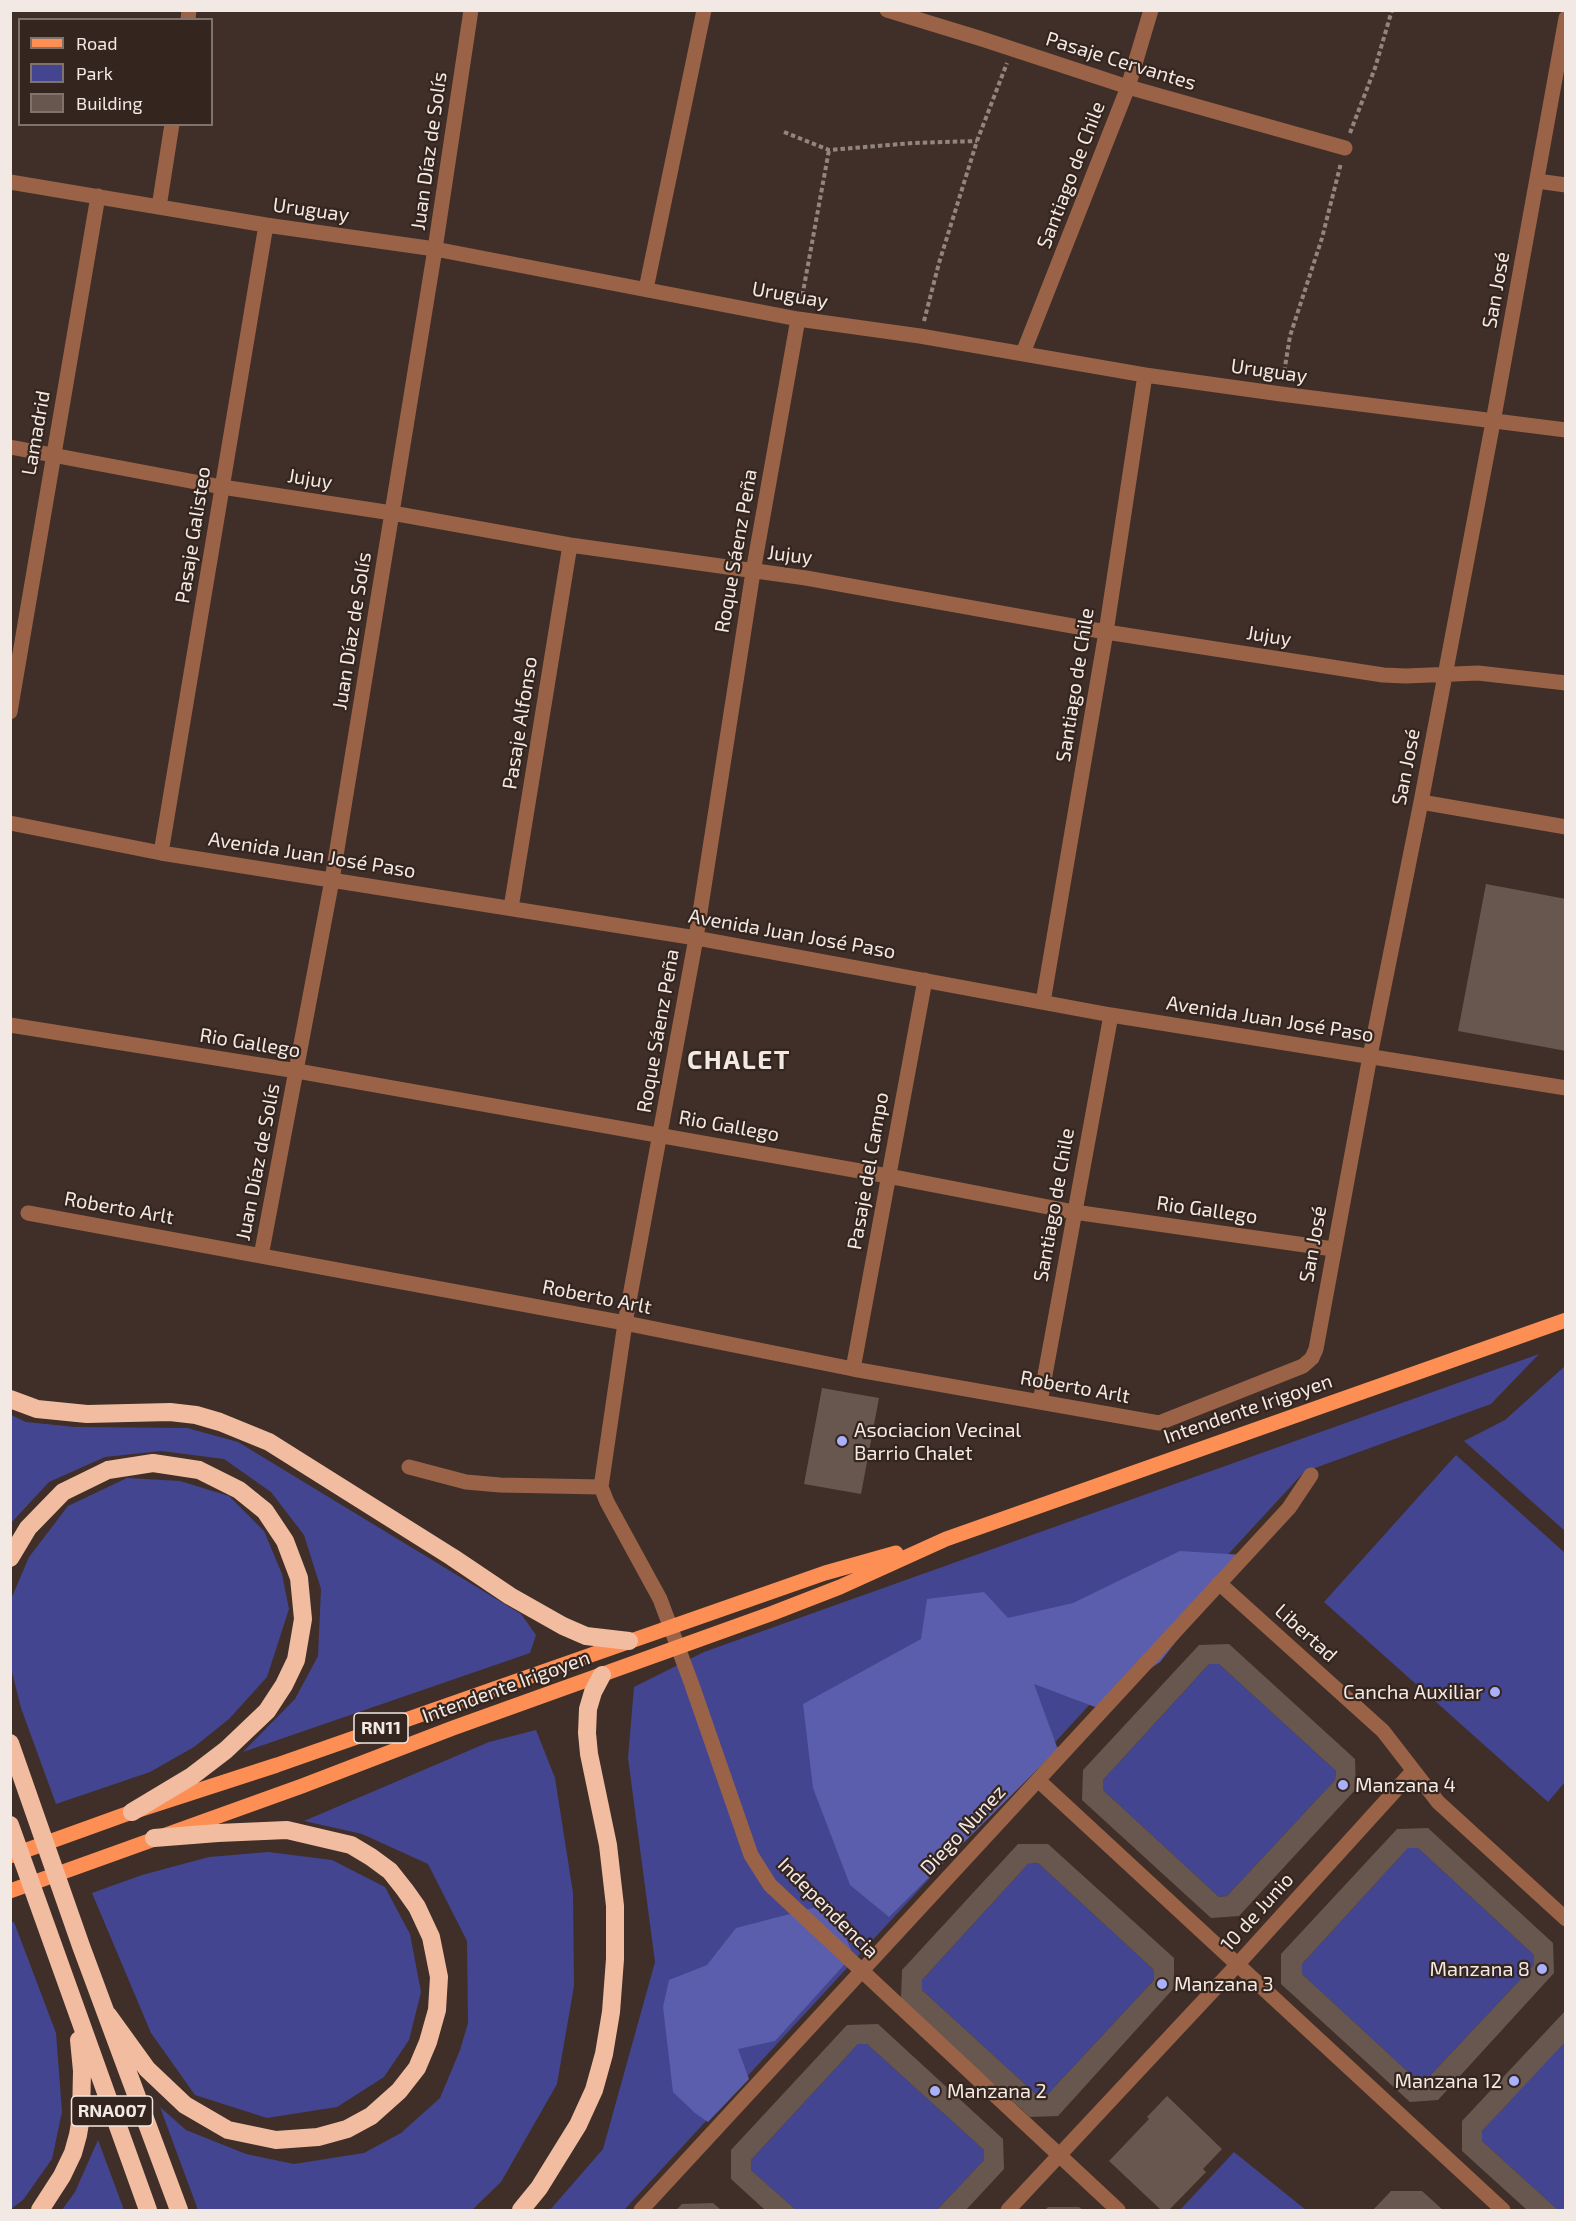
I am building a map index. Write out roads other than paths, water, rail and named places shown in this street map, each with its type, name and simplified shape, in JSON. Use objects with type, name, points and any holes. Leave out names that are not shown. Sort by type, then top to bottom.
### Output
[{"type":"highway","points":[[10,1399],[37,1409],[87,1414],[170,1412],[196,1415],[220,1422],[268,1442],[510,1596],[563,1626],[595,1637],[634,1639]]},
{"type":"highway","points":[[10,1558],[28,1528],[63,1491],[108,1470],[153,1463],[199,1470],[239,1490],[265,1511],[285,1541],[298,1578],[303,1619],[296,1660],[284,1685],[267,1711],[226,1750],[192,1776],[132,1812]]},
{"type":"highway","points":[[521,2211],[561,2157],[594,2090],[604,2054],[611,2012],[615,1959],[615,1906],[608,1845],[587,1732],[588,1709],[593,1692],[602,1675]]},
{"type":"highway","name":"RNA007","points":[[10,1743],[81,1946],[179,2211]]},
{"type":"highway","name":"RNA007","points":[[10,1825],[148,2211]]},
{"type":"highway","points":[[108,2015],[147,2069],[184,2105],[228,2130],[276,2140],[318,2137],[347,2129],[371,2116],[399,2091],[417,2068],[434,2021],[439,1977],[431,1937],[417,1907],[405,1890],[390,1871],[371,1857],[351,1845],[287,1830],[154,1838]]},
{"type":"highway","points":[[39,2211],[62,2176],[73,2153],[78,2135],[81,2117],[82,2071],[76,2012]]},
{"type":"main road","name":"Intendente Irigoyen","points":[[10,1856],[825,1573],[946,1539],[1566,1320]]},
{"type":"main road","name":"Intendente Irigoyen","points":[[10,1892],[302,1786],[453,1728],[727,1630],[840,1587],[946,1539]]},
{"type":"street","name":"Juan Díaz de Solís","points":[[261,1256],[332,880],[435,249],[471,10]]},
{"type":"street","points":[[646,289],[704,10]]},
{"type":"street","name":"Pasaje Cervantes","points":[[886,10],[1012,48],[1128,87],[1345,148]]},
{"type":"street","name":"Santiago de Chile","points":[[1023,353],[1128,87],[1152,10]]},
{"type":"street","name":"San José","points":[[1158,1423],[1303,1366],[1312,1358],[1316,1349],[1370,1056],[1493,422],[1566,18]]},
{"type":"street","points":[[159,207],[172,126]]},
{"type":"street","points":[[1537,181],[1566,185]]},
{"type":"street","name":"Uruguay","points":[[10,182],[266,225],[435,249],[798,319],[920,336],[1145,375],[1566,430]]},
{"type":"street","name":"Lamadrid","points":[[10,712],[98,196]]},
{"type":"street","name":"Pasaje Galisteo","points":[[161,853],[266,225]]},
{"type":"street","name":"Roque Sáenz Peña","points":[[601,1487],[625,1323],[696,938],[753,572],[798,319]]},
{"type":"street","name":"Santiago de Chile","points":[[1043,1002],[1106,632],[1145,375]]},
{"type":"street","name":"Jujuy","points":[[10,447],[222,487],[392,513],[570,545],[806,578],[1106,632],[1383,675],[1478,673],[1566,683]]},
{"type":"street","name":"Pasaje Alfonso","points":[[511,908],[570,545]]},
{"type":"street","points":[[1421,801],[1566,826]]},
{"type":"street","name":"Avenida Juan José Paso","points":[[10,823],[161,853],[696,938],[1111,1015],[1566,1088]]},
{"type":"street","name":"Pasaje del Campo","points":[[853,1369],[925,980]]},
{"type":"street","name":"Santiago de Chile","points":[[1040,1402],[1111,1015]]},
{"type":"street","name":"Rio Gallego","points":[[10,1025],[297,1071],[888,1176],[1074,1212],[1334,1249]]},
{"type":"street","name":"Roberto Arlt","points":[[28,1213],[625,1323],[853,1369],[1158,1423]]},
{"type":"street","points":[[409,1467],[466,1482],[601,1487]]},
{"type":"street","name":"Diego Nunez","points":[[641,2211],[1220,1583],[1288,1508],[1311,1475]]},
{"type":"street","name":"Independencia","points":[[601,1487],[606,1502],[660,1599],[751,1855],[770,1885],[1118,2211]]},
{"type":"street","name":"Libertad","points":[[1220,1583],[1383,1731],[1438,1803],[1566,1919]]},
{"type":"street","name":"10 de Junio","points":[[1008,2211],[1413,1772]]},
{"type":"street","points":[[1038,1780],[1503,2211]]},
{"type":"place","name":"Asociacion Vecinal Barrio Chalet","points":[[842,1441]]},
{"type":"place","name":"Cancha Auxiliar","points":[[1495,1692]]},
{"type":"place","name":"Manzana 4","points":[[1343,1785]]},
{"type":"place","name":"Manzana 8","points":[[1542,1969]]},
{"type":"place","name":"Manzana 3","points":[[1162,1984]]},
{"type":"place","name":"Manzana 12","points":[[1514,2081]]},
{"type":"place","name":"Manzana 2","points":[[935,2091]]},
{"type":"district","name":"CHALET","points":[[739,1060]]}]
